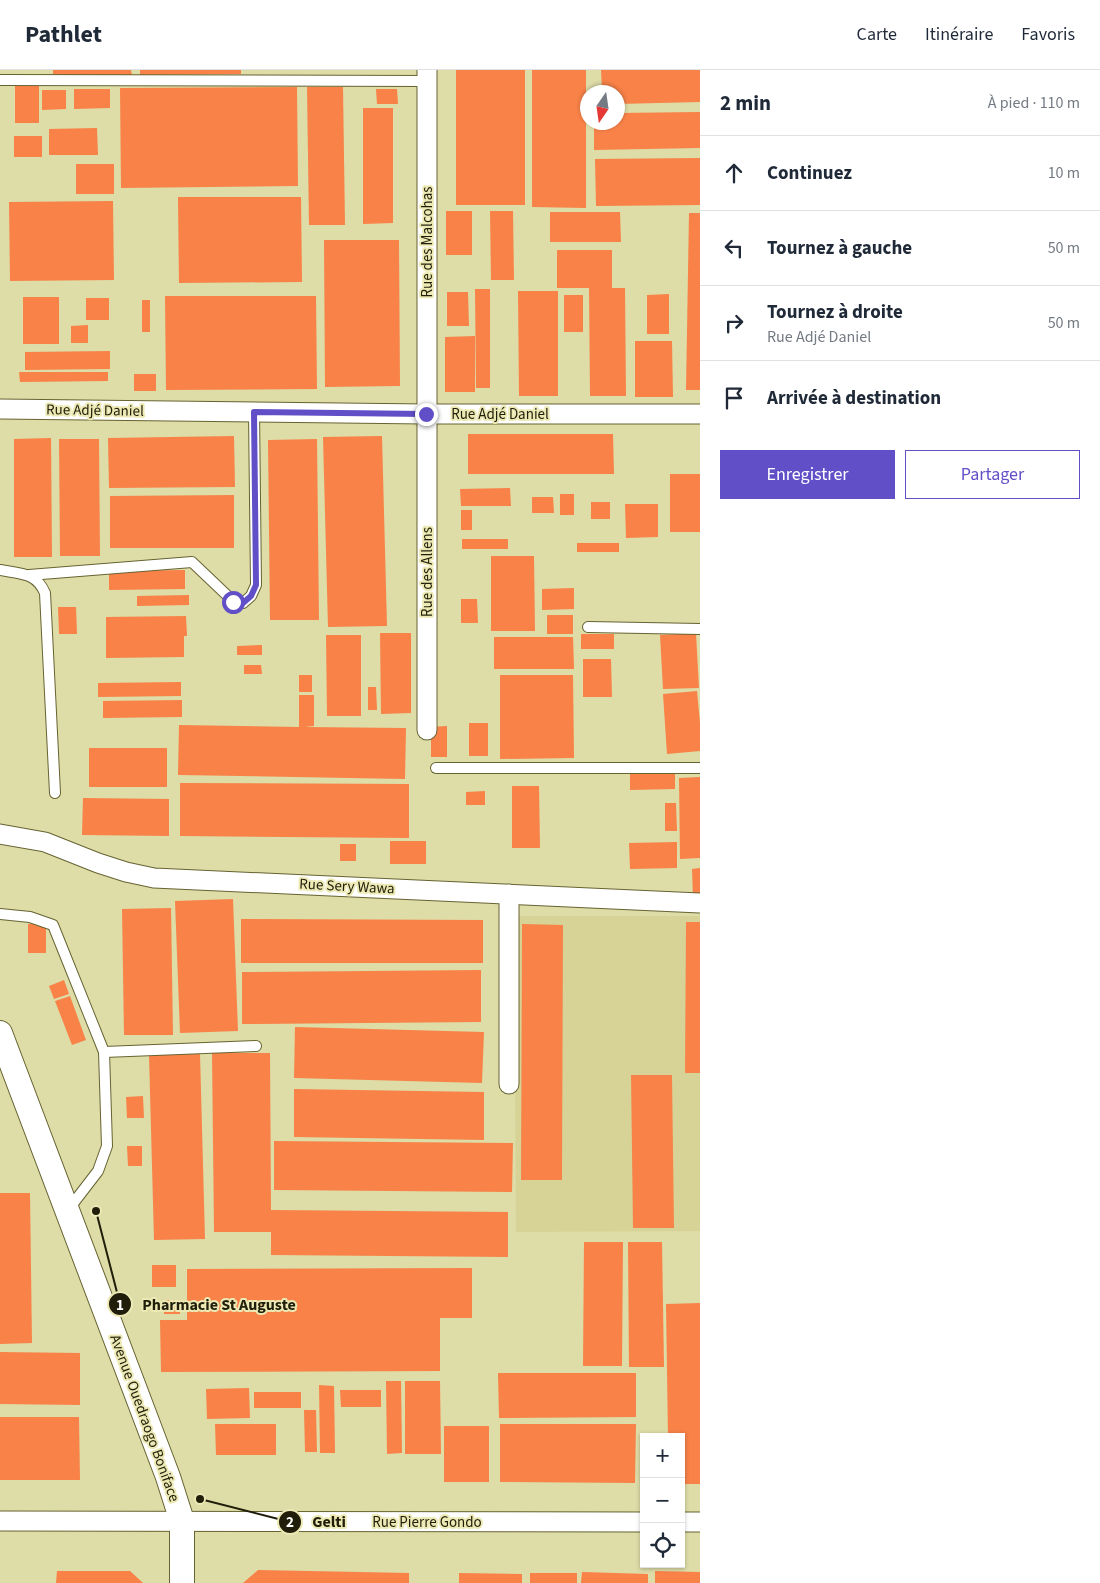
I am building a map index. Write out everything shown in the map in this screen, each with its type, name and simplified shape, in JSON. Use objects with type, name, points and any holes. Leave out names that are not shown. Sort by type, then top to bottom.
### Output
[{"type":"street","name":"Rue des Malcohas","points":[[426,414],[427,76]]},
{"type":"street","name":"Rue Adjé Daniel","points":[[0,409],[426,414],[700,414]]},
{"type":"street","name":"Rue des Allens","points":[[426,414],[427,730]]},
{"type":"street","name":"Rue Sery Wawa","points":[[0,834],[45,842],[107,866],[154,878],[700,903]]},
{"type":"street","points":[[509,894],[509,1084]]},
{"type":"street","name":"Avenue Ouedraogo Boniface","points":[[0,1033],[165,1467],[182,1521],[182,1583]]},
{"type":"street","name":"Rue Pierre Gondo","points":[[0,1520],[640,1522]]},
{"type":"street","points":[[685,1522],[700,1522]]},
{"type":"lane","points":[[0,80],[427,76]]},
{"type":"lane","points":[[0,570],[29,575],[192,562],[233,602],[243,603],[251,596],[256,585],[254,412]]},
{"type":"lane","points":[[29,575],[41,584],[45,593],[55,794]]},
{"type":"lane","points":[[588,627],[700,629]]},
{"type":"lane","points":[[436,768],[700,768]]},
{"type":"lane","points":[[0,914],[30,917],[53,925],[104,1052],[107,1146],[98,1171],[67,1210]]},
{"type":"lane","points":[[104,1052],[256,1046]]},
{"type":"shaded area","points":[[514,916],[700,916],[700,1231],[516,1232]]},
{"type":"building","points":[[53,70],[131,70],[132,75],[53,76]]},
{"type":"building","points":[[140,70],[241,70],[241,74],[140,75]]},
{"type":"building","points":[[456,70],[525,70],[525,205],[456,205]]},
{"type":"building","points":[[532,70],[586,70],[586,85],[580,85],[580,130],[586,130],[586,208],[532,207]]},
{"type":"building","points":[[601,70],[700,70],[700,102],[625,104],[625,85],[602,85]]},
{"type":"building","points":[[39,85],[39,123],[15,123],[15,86]]},
{"type":"building","points":[[297,87],[298,186],[121,188],[120,88]]},
{"type":"building","points":[[307,87],[343,87],[345,225],[309,225]]},
{"type":"building","points":[[74,89],[110,89],[110,108],[74,109]]},
{"type":"building","points":[[376,89],[397,89],[398,104],[377,104]]},
{"type":"building","points":[[42,90],[66,90],[66,109],[42,110]]},
{"type":"building","points":[[363,108],[393,108],[393,223],[363,224]]},
{"type":"building","points":[[700,112],[700,148],[594,150],[594,130],[625,130],[625,113]]},
{"type":"building","points":[[97,128],[98,155],[49,155],[49,129]]},
{"type":"building","points":[[14,136],[42,136],[42,157],[14,157]]},
{"type":"building","points":[[700,158],[700,205],[596,206],[595,159]]},
{"type":"building","points":[[76,164],[114,164],[114,194],[76,194]]},
{"type":"building","points":[[178,197],[301,197],[302,282],[179,283]]},
{"type":"building","points":[[113,201],[114,280],[10,281],[9,202]]},
{"type":"building","points":[[446,211],[472,211],[472,255],[446,255]]},
{"type":"building","points":[[490,211],[513,211],[514,280],[491,280]]},
{"type":"building","points":[[550,212],[620,212],[621,242],[550,242]]},
{"type":"building","points":[[689,213],[700,213],[700,390],[686,390]]},
{"type":"building","points":[[324,240],[399,240],[400,386],[325,387]]},
{"type":"building","points":[[557,250],[612,250],[612,288],[625,288],[626,396],[590,396],[589,288],[557,288]]},
{"type":"building","points":[[475,289],[490,289],[490,388],[476,388]]},
{"type":"building","points":[[518,291],[558,291],[558,396],[519,396]]},
{"type":"building","points":[[447,292],[468,292],[469,326],[447,326]]},
{"type":"building","points":[[669,294],[669,334],[647,334],[647,295]]},
{"type":"building","points":[[564,295],[583,295],[583,332],[564,332]]},
{"type":"building","points":[[165,296],[316,296],[317,389],[166,390]]},
{"type":"building","points":[[23,297],[59,297],[59,344],[23,344]]},
{"type":"building","points":[[86,298],[109,298],[109,320],[86,320]]},
{"type":"building","points":[[142,300],[150,300],[150,332],[142,332]]},
{"type":"building","points":[[88,325],[88,343],[71,343],[71,326]]},
{"type":"building","points":[[475,336],[475,392],[445,392],[445,337]]},
{"type":"building","points":[[635,341],[672,341],[673,397],[635,397]]},
{"type":"building","points":[[110,351],[110,369],[25,370],[25,352]]},
{"type":"building","points":[[19,372],[108,372],[108,381],[20,382]]},
{"type":"building","points":[[134,374],[156,374],[156,391],[134,391]]},
{"type":"building","points":[[468,434],[613,434],[614,474],[468,474]]},
{"type":"building","points":[[234,436],[235,487],[109,488],[108,438]]},
{"type":"building","points":[[382,436],[387,626],[328,627],[323,437]]},
{"type":"building","points":[[51,438],[52,557],[14,557],[14,439]]},
{"type":"building","points":[[59,439],[99,439],[100,556],[60,556]]},
{"type":"building","points":[[317,439],[319,620],[270,620],[268,440]]},
{"type":"building","points":[[670,474],[700,474],[700,532],[670,532]]},
{"type":"building","points":[[510,488],[511,506],[461,506],[460,489]]},
{"type":"building","points":[[560,494],[574,494],[574,515],[560,515]]},
{"type":"building","points":[[234,495],[234,548],[110,548],[110,496]]},
{"type":"building","points":[[532,497],[553,497],[554,513],[532,513]]},
{"type":"building","points":[[591,502],[610,502],[610,519],[591,519]]},
{"type":"building","points":[[625,504],[658,504],[658,537],[626,538]]},
{"type":"building","points":[[461,510],[472,510],[472,530],[461,530]]},
{"type":"building","points":[[462,539],[508,539],[508,549],[462,549]]},
{"type":"building","points":[[577,543],[619,543],[619,552],[577,552]]},
{"type":"building","points":[[491,556],[534,556],[535,631],[491,631]]},
{"type":"building","points":[[185,570],[185,589],[109,590],[109,571]]},
{"type":"building","points":[[574,588],[574,609],[542,610],[542,589]]},
{"type":"building","points":[[189,595],[189,605],[137,606],[137,596]]},
{"type":"building","points":[[461,599],[477,599],[478,623],[461,623]]},
{"type":"building","points":[[58,607],[76,607],[77,634],[59,634]]},
{"type":"building","points":[[547,615],[573,615],[573,634],[547,634]]},
{"type":"building","points":[[186,616],[187,636],[184,636],[184,657],[106,658],[106,617]]},
{"type":"building","points":[[380,633],[411,633],[411,713],[381,714]]},
{"type":"building","points":[[696,633],[699,688],[663,689],[660,635]]},
{"type":"building","points":[[581,634],[614,634],[614,649],[581,649]]},
{"type":"building","points":[[326,635],[361,635],[361,716],[327,716]]},
{"type":"building","points":[[494,637],[573,637],[574,669],[494,669]]},
{"type":"building","points":[[262,645],[262,655],[237,655],[237,646]]},
{"type":"building","points":[[583,659],[611,659],[612,697],[583,697]]},
{"type":"building","points":[[244,665],[261,665],[262,674],[244,674]]},
{"type":"building","points":[[299,675],[312,675],[312,692],[299,692]]},
{"type":"building","points":[[500,675],[573,675],[574,758],[500,759]]},
{"type":"building","points":[[181,682],[181,696],[98,697],[98,683]]},
{"type":"building","points":[[368,687],[376,687],[377,710],[368,710]]},
{"type":"building","points":[[697,691],[700,751],[667,754],[663,694]]},
{"type":"building","points":[[299,695],[314,695],[314,726],[305,727],[406,728],[405,779],[178,775],[179,725],[299,727]]},
{"type":"building","points":[[182,700],[182,717],[103,718],[103,701]]},
{"type":"building","points":[[469,723],[488,723],[488,756],[469,756]]},
{"type":"building","points":[[447,726],[447,757],[431,757],[431,727]]},
{"type":"building","points":[[89,748],[167,748],[167,787],[89,787]]},
{"type":"building","points":[[675,770],[675,789],[630,790],[630,771]]},
{"type":"building","points":[[700,777],[700,858],[680,859],[679,778]]},
{"type":"building","points":[[180,783],[409,784],[409,838],[180,836]]},
{"type":"building","points":[[512,786],[539,786],[540,848],[512,848]]},
{"type":"building","points":[[485,791],[485,805],[466,805],[466,792]]},
{"type":"building","points":[[83,798],[169,799],[169,836],[82,835]]},
{"type":"building","points":[[665,803],[676,803],[677,831],[665,831]]},
{"type":"building","points":[[390,841],[426,841],[426,864],[390,864]]},
{"type":"building","points":[[677,842],[677,868],[630,869],[629,843]]},
{"type":"building","points":[[340,844],[356,844],[356,861],[340,861]]},
{"type":"building","points":[[700,868],[700,900],[693,900],[692,869]]},
{"type":"building","points":[[233,899],[238,1031],[180,1033],[175,901]]},
{"type":"building","points":[[171,908],[173,1035],[124,1035],[122,909]]},
{"type":"building","points":[[241,919],[483,920],[483,963],[241,963]]},
{"type":"building","points":[[686,922],[700,922],[700,1073],[685,1073]]},
{"type":"building","points":[[28,924],[46,924],[46,953],[28,953]]},
{"type":"building","points":[[522,924],[563,925],[562,1180],[521,1180]]},
{"type":"building","points":[[481,970],[481,1022],[242,1024],[242,972]]},
{"type":"building","points":[[64,980],[69,994],[54,999],[49,986]]},
{"type":"building","points":[[70,996],[86,1040],[72,1045],[55,1001]]},
{"type":"building","points":[[295,1027],[484,1032],[482,1083],[294,1078]]},
{"type":"building","points":[[212,1053],[270,1053],[271,1210],[508,1212],[508,1257],[271,1255],[271,1232],[214,1232]]},
{"type":"building","points":[[200,1054],[205,1239],[154,1240],[149,1055]]},
{"type":"building","points":[[631,1075],[672,1075],[674,1228],[633,1228]]},
{"type":"building","points":[[294,1089],[484,1092],[484,1140],[294,1137]]},
{"type":"building","points":[[143,1096],[144,1118],[127,1118],[126,1097]]},
{"type":"building","points":[[274,1141],[513,1143],[512,1192],[274,1190]]},
{"type":"building","points":[[127,1146],[142,1146],[142,1166],[128,1166]]},
{"type":"building","points":[[0,1193],[30,1193],[32,1343],[0,1344]]},
{"type":"building","points":[[584,1242],[623,1242],[622,1366],[583,1366]]},
{"type":"building","points":[[628,1242],[662,1242],[664,1367],[629,1367]]},
{"type":"building","points":[[152,1265],[176,1265],[176,1287],[152,1287]]},
{"type":"building","points":[[472,1268],[472,1318],[440,1318],[440,1371],[161,1372],[160,1320],[187,1320],[187,1269]]},
{"type":"building","points":[[164,1300],[180,1300],[180,1314],[164,1314]]},
{"type":"building","points":[[700,1303],[700,1484],[685,1484],[685,1433],[668,1433],[666,1304]]},
{"type":"building","points":[[0,1352],[80,1353],[80,1405],[0,1404]]},
{"type":"building","points":[[498,1373],[636,1373],[636,1417],[499,1418]]},
{"type":"building","points":[[386,1381],[401,1381],[402,1453],[387,1454]]},
{"type":"building","points":[[405,1381],[440,1381],[441,1454],[405,1454]]},
{"type":"building","points":[[319,1385],[334,1386],[335,1453],[320,1453]]},
{"type":"building","points":[[249,1388],[250,1418],[207,1419],[206,1389]]},
{"type":"building","points":[[340,1390],[381,1390],[381,1407],[341,1407]]},
{"type":"building","points":[[254,1392],[301,1392],[301,1408],[254,1408]]},
{"type":"building","points":[[304,1410],[316,1410],[317,1452],[305,1452]]},
{"type":"building","points":[[0,1417],[79,1417],[80,1480],[0,1480]]},
{"type":"building","points":[[215,1424],[276,1424],[276,1455],[216,1455]]},
{"type":"building","points":[[500,1424],[636,1424],[635,1483],[500,1482]]},
{"type":"building","points":[[444,1426],[489,1426],[489,1482],[444,1482]]},
{"type":"building","points":[[258,1570],[409,1573],[409,1583],[243,1583]]},
{"type":"building","points":[[57,1571],[130,1571],[143,1583],[56,1583]]},
{"type":"building","points":[[655,1571],[700,1572],[700,1583],[655,1583]]},
{"type":"building","points":[[582,1572],[648,1574],[648,1583],[581,1583]]},
{"type":"building","points":[[459,1573],[522,1574],[522,1583],[459,1583]]},
{"type":"building","points":[[530,1573],[577,1573],[577,1583],[530,1583]]},
{"type":"place","name":"Pharmacie St Auguste","points":[[96,1211]]},
{"type":"place","name":"Gelti","points":[[200,1499]]},
{"type":"route","points":[[233,602],[243,603],[251,596],[256,585],[254,412],[426,414]]}]
